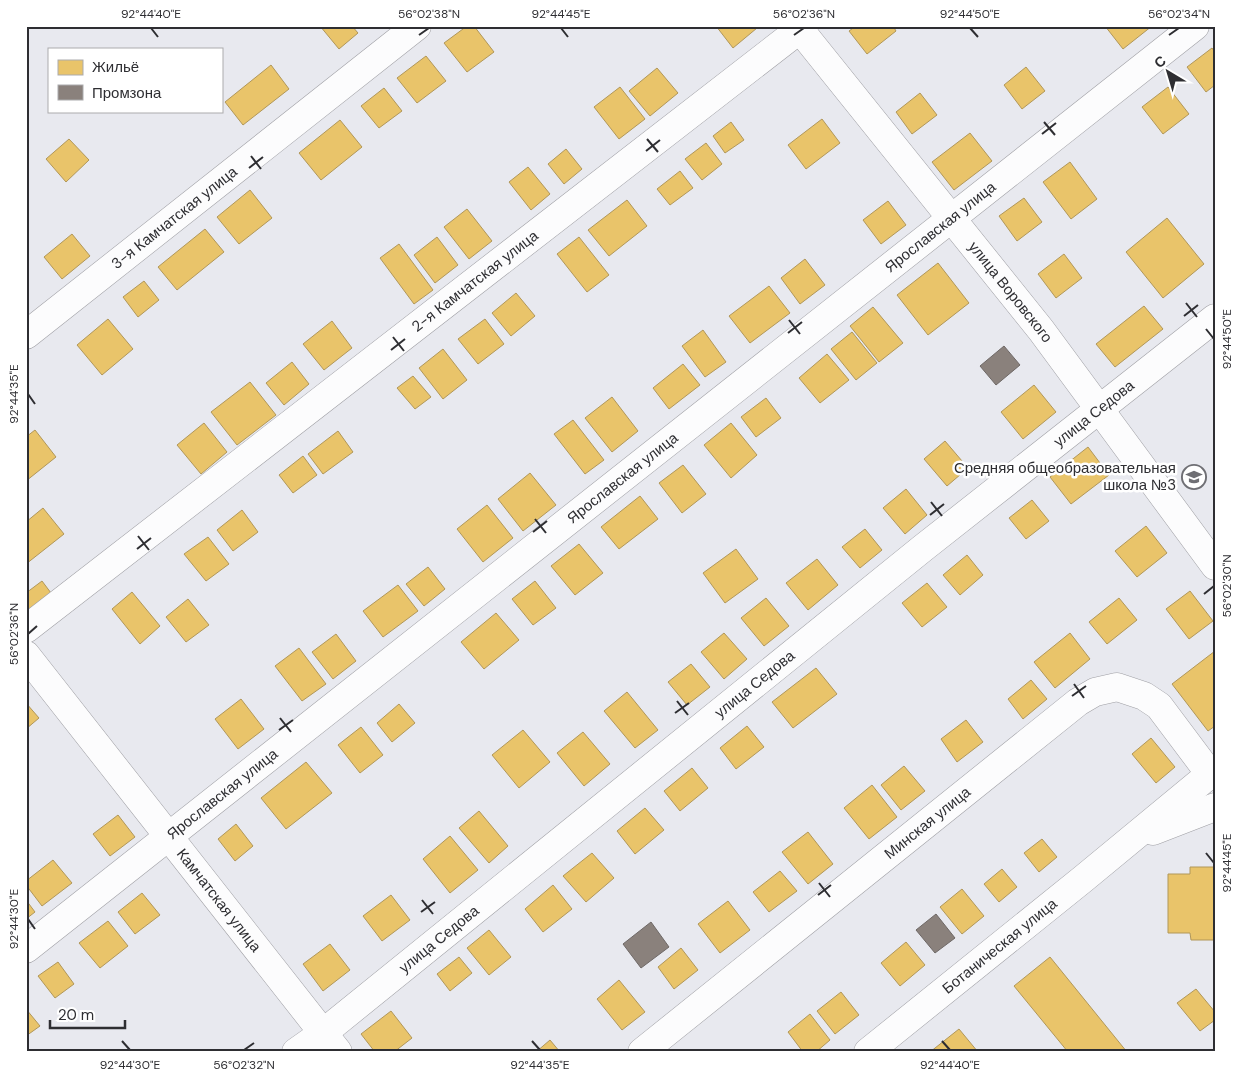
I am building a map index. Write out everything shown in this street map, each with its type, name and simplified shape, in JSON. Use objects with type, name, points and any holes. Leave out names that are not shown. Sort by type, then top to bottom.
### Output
[{"type":"street","name":"3-я Камчатская улица","points":[[26,335],[417,26]]},
{"type":"street","name":"Ярославская улица","points":[[26,950],[1195,26]]},
{"type":"street","name":"улица Воровского","points":[[800,27],[1041,330],[1215,566]]},
{"type":"street","name":"2-я Камчатская улица","points":[[26,629],[800,27]]},
{"type":"street","name":"улица Седова","points":[[296,1052],[331,1042],[923,548],[1215,318]]},
{"type":"street","name":"Камчатская улица","points":[[26,655],[331,1042]]},
{"type":"street","name":"Минская улица","points":[[642,1052],[1078,702],[1095,692],[1117,686],[1144,696],[1159,706],[1212,772]]},
{"type":"street","name":"Ботаническая улица","points":[[868,1052],[1131,840],[1212,772]]},
{"type":"street","name":"Ботаническая улица","points":[[1131,840],[1215,807]]},
{"type":"building: Жильё","points":[[320,26],[352,26],[358,33],[339,49]]},
{"type":"building: Жильё","points":[[467,26],[474,26],[494,52],[467,72],[444,43]]},
{"type":"building: Жильё","points":[[716,26],[756,26],[757,28],[733,48]]},
{"type":"building: Жильё","points":[[856,26],[893,26],[896,31],[867,54],[849,31]]},
{"type":"building: Жильё","points":[[1105,26],[1152,26],[1123,49]]},
{"type":"building: Жильё","points":[[1212,48],[1215,52],[1215,85],[1206,92],[1187,67]]},
{"type":"building: Жильё","points":[[426,56],[446,81],[417,103],[397,78]]},
{"type":"building: Жильё","points":[[271,65],[289,89],[243,125],[225,102]]},
{"type":"building: Жильё","points":[[1026,67],[1045,91],[1022,109],[1004,85]]},
{"type":"building: Жильё","points":[[657,68],[678,93],[650,116],[629,91]]},
{"type":"building: Жильё","points":[[620,87],[645,119],[619,139],[594,107]]},
{"type":"building: Жильё","points":[[1168,87],[1189,114],[1163,134],[1142,107]]},
{"type":"building: Жильё","points":[[384,88],[402,111],[379,128],[361,106]]},
{"type":"building: Жильё","points":[[920,93],[937,115],[912,134],[896,112]]},
{"type":"building: Жильё","points":[[822,119],[840,143],[806,169],[788,145]]},
{"type":"building: Жильё","points":[[340,120],[362,147],[321,180],[299,153]]},
{"type":"building: Жильё","points":[[731,122],[744,140],[725,153],[713,136]]},
{"type":"building: Жильё","points":[[970,133],[992,161],[954,190],[932,162]]},
{"type":"building: Жильё","points":[[69,139],[89,160],[66,182],[46,159]]},
{"type":"building: Жильё","points":[[706,143],[722,164],[702,180],[685,159]]},
{"type":"building: Жильё","points":[[566,149],[582,169],[564,184],[548,164]]},
{"type":"building: Жильё","points":[[1070,162],[1097,199],[1071,219],[1043,182]]},
{"type":"building: Жильё","points":[[528,167],[550,194],[531,210],[509,182]]},
{"type":"building: Жильё","points":[[680,171],[693,188],[670,205],[657,189]]},
{"type":"building: Жильё","points":[[250,190],[272,218],[239,244],[217,217]]},
{"type":"building: Жильё","points":[[1024,198],[1042,222],[1017,241],[999,216]]},
{"type":"building: Жильё","points":[[627,200],[647,226],[609,256],[588,230]]},
{"type":"building: Жильё","points":[[888,201],[906,225],[881,244],[863,220]]},
{"type":"building: Жильё","points":[[467,209],[492,241],[469,259],[444,227]]},
{"type":"building: Жильё","points":[[1167,218],[1204,264],[1163,298],[1126,252]]},
{"type":"building: Жильё","points":[[205,229],[224,252],[177,290],[158,267]]},
{"type":"building: Жильё","points":[[72,234],[90,256],[62,279],[44,257]]},
{"type":"building: Жильё","points":[[437,237],[458,265],[435,283],[414,255]]},
{"type":"building: Жильё","points":[[579,237],[609,275],[587,292],[557,254]]},
{"type":"building: Жильё","points":[[399,244],[433,290],[414,304],[380,258]]},
{"type":"building: Жильё","points":[[1064,254],[1082,278],[1056,298],[1038,274]]},
{"type":"building: Жильё","points":[[805,259],[825,285],[800,304],[781,278]]},
{"type":"building: Жильё","points":[[938,263],[969,303],[928,335],[897,295]]},
{"type":"building: Жильё","points":[[144,281],[159,300],[138,317],[123,297]]},
{"type":"building: Жильё","points":[[769,286],[790,313],[750,343],[729,316]]},
{"type":"building: Жильё","points":[[516,293],[535,316],[511,336],[492,313]]},
{"type":"building: Жильё","points":[[1144,306],[1163,329],[1115,367],[1096,344]]},
{"type":"building: Жильё","points":[[873,307],[903,343],[879,362],[850,326]]},
{"type":"building: Жильё","points":[[108,319],[133,349],[102,375],[77,345]]},
{"type":"building: Жильё","points":[[485,319],[504,344],[478,364],[458,339]]},
{"type":"building: Жильё","points":[[332,321],[352,348],[324,370],[303,344]]},
{"type":"building: Жильё","points":[[703,330],[726,362],[705,377],[682,346]]},
{"type":"building: Жильё","points":[[852,332],[877,363],[856,380],[831,349]]},
{"type":"building: Жильё","points":[[443,349],[467,380],[443,399],[419,368]]},
{"type":"building: Жильё","points":[[827,354],[849,380],[820,403],[799,378]]},
{"type":"building: Жильё","points":[[292,362],[309,384],[284,405],[266,383]]},
{"type":"building: Жильё","points":[[683,364],[700,385],[669,409],[653,388]]},
{"type":"building: Жильё","points":[[413,376],[431,397],[415,409],[397,388]]},
{"type":"building: Жильё","points":[[250,382],[276,415],[237,445],[211,412]]},
{"type":"building: Жильё","points":[[1034,385],[1056,412],[1023,439],[1001,412]]},
{"type":"building: Жильё","points":[[612,397],[638,431],[612,452],[585,418]]},
{"type":"building: Жильё","points":[[766,398],[781,418],[756,437],[741,417]]},
{"type":"building: Жильё","points":[[573,420],[604,460],[585,474],[554,434]]},
{"type":"building: Жильё","points":[[204,423],[227,452],[201,474],[177,445]]},
{"type":"building: Жильё","points":[[731,423],[757,455],[731,478],[704,445]]},
{"type":"building: Жильё","points":[[35,430],[56,457],[26,481],[26,437]]},
{"type":"building: Жильё","points":[[338,431],[353,452],[323,474],[308,454]]},
{"type":"building: Жильё","points":[[945,441],[968,468],[947,486],[924,459]]},
{"type":"building: Жильё","points":[[1088,447],[1109,475],[1071,504],[1050,477]]},
{"type":"building: Жильё","points":[[303,456],[317,475],[293,493],[279,475]]},
{"type":"building: Жильё","points":[[683,465],[706,494],[682,513],[659,483]]},
{"type":"building: Жильё","points":[[530,473],[556,505],[523,531],[498,499]]},
{"type":"building: Жильё","points":[[906,489],[927,515],[905,534],[883,508]]},
{"type":"building: Жильё","points":[[640,496],[658,519],[619,549],[601,527]]},
{"type":"building: Жильё","points":[[1032,500],[1049,521],[1026,539],[1009,518]]},
{"type":"building: Жильё","points":[[487,505],[513,538],[483,562],[457,529]]},
{"type":"building: Жильё","points":[[43,508],[64,534],[26,564],[26,522]]},
{"type":"building: Жильё","points":[[242,510],[258,532],[233,551],[217,530]]},
{"type":"building: Жильё","points":[[1146,526],[1167,553],[1137,577],[1115,551]]},
{"type":"building: Жильё","points":[[865,529],[882,550],[860,568],[842,547]]},
{"type":"building: Жильё","points":[[208,537],[229,564],[206,581],[184,554]]},
{"type":"building: Жильё","points":[[579,544],[603,573],[575,595],[551,566]]},
{"type":"building: Жильё","points":[[736,549],[758,579],[725,603],[703,573]]},
{"type":"building: Жильё","points":[[967,555],[983,575],[960,595],[943,575]]},
{"type":"building: Жильё","points":[[817,559],[838,585],[808,610],[786,583]]},
{"type":"building: Жильё","points":[[428,567],[445,589],[424,606],[406,584]]},
{"type":"building: Жильё","points":[[42,581],[51,593],[28,612],[26,593]]},
{"type":"building: Жильё","points":[[535,581],[556,608],[533,625],[512,599]]},
{"type":"building: Жильё","points":[[927,583],[947,607],[922,627],[902,603]]},
{"type":"building: Жильё","points":[[398,585],[418,611],[383,637],[363,611]]},
{"type":"building: Жильё","points":[[1190,591],[1213,621],[1189,639],[1166,609]]},
{"type":"building: Жильё","points":[[132,592],[160,626],[140,644],[112,609]]},
{"type":"building: Жильё","points":[[766,598],[789,626],[764,646],[741,618]]},
{"type":"building: Жильё","points":[[1119,598],[1137,620],[1107,644],[1089,622]]},
{"type":"building: Жильё","points":[[188,599],[209,625],[186,642],[166,617]]},
{"type":"building: Жильё","points":[[496,613],[519,640],[484,669],[461,642]]},
{"type":"building: Жильё","points":[[724,633],[747,659],[724,679],[701,652]]},
{"type":"building: Жильё","points":[[1070,633],[1090,659],[1055,688],[1034,662]]},
{"type":"building: Жильё","points":[[336,634],[356,661],[333,679],[312,652]]},
{"type":"building: Жильё","points":[[299,648],[326,684],[302,701],[275,666]]},
{"type":"building: Жильё","points":[[1215,651],[1215,726],[1208,731],[1172,684]]},
{"type":"building: Жильё","points":[[691,664],[710,687],[687,705],[668,682]]},
{"type":"building: Жильё","points":[[816,668],[837,694],[793,728],[772,702]]},
{"type":"building: Жильё","points":[[1031,680],[1047,699],[1023,719],[1008,699]]},
{"type":"building: Жильё","points":[[627,692],[658,730],[635,748],[604,711]]},
{"type":"building: Жильё","points":[[241,699],[264,729],[238,749],[215,719]]},
{"type":"building: Жильё","points":[[26,703],[39,718],[26,729]]},
{"type":"building: Жильё","points":[[399,704],[415,723],[392,742],[377,723]]},
{"type":"building: Жильё","points":[[966,720],[983,742],[957,762],[941,739]]},
{"type":"building: Жильё","points":[[747,726],[764,747],[736,769],[720,748]]},
{"type":"building: Жильё","points":[[361,727],[383,755],[360,773],[338,745]]},
{"type":"building: Жильё","points":[[523,730],[550,762],[519,788],[492,755]]},
{"type":"building: Жильё","points":[[583,732],[610,764],[584,786],[557,753]]},
{"type":"building: Жильё","points":[[1151,738],[1175,767],[1156,783],[1132,754]]},
{"type":"building: Жильё","points":[[306,762],[332,793],[286,829],[261,798]]},
{"type":"building: Жильё","points":[[904,766],[925,791],[901,810],[881,785]]},
{"type":"building: Жильё","points":[[692,768],[708,788],[680,811],[664,791]]},
{"type":"building: Жильё","points":[[872,785],[897,817],[869,839],[844,808]]},
{"type":"building: Жильё","points":[[645,808],[664,830],[635,854],[617,831]]},
{"type":"building: Жильё","points":[[479,811],[508,846],[489,863],[459,828]]},
{"type":"building: Жильё","points":[[118,815],[135,837],[110,856],[93,834]]},
{"type":"building: Жильё","points":[[236,824],[253,846],[235,861],[218,839]]},
{"type":"building: Жильё","points":[[808,832],[833,864],[808,884],[782,852]]},
{"type":"building: Жильё","points":[[450,836],[478,870],[450,893],[423,859]]},
{"type":"building: Жильё","points":[[1042,839],[1057,857],[1039,872],[1024,853]]},
{"type":"building: Жильё","points":[[592,853],[614,878],[586,902],[563,876]]},
{"type":"building: Жильё","points":[[53,860],[72,883],[42,906],[26,885],[26,881]]},
{"type":"building: Жильё","points":[[1190,867],[1215,867],[1215,940],[1191,940],[1190,933],[1168,933],[1168,874],[1190,874]]},
{"type":"building: Жильё","points":[[1002,869],[1017,887],[999,902],[984,884]]},
{"type":"building: Жильё","points":[[780,871],[797,891],[769,912],[753,892]]},
{"type":"building: Жильё","points":[[553,885],[572,909],[543,932],[525,909]]},
{"type":"building: Жильё","points":[[962,889],[984,916],[962,934],[940,907]]},
{"type":"building: Жильё","points":[[142,893],[160,915],[135,934],[118,912]]},
{"type":"building: Жильё","points":[[391,895],[410,920],[382,941],[363,916]]},
{"type":"building: Жильё","points":[[26,900],[35,912],[26,919]]},
{"type":"building: Жильё","points":[[728,901],[750,930],[720,953],[698,924]]},
{"type":"building: Жильё","points":[[108,921],[128,946],[100,968],[79,943]]},
{"type":"building: Жильё","points":[[489,930],[511,957],[489,975],[467,948]]},
{"type":"building: Жильё","points":[[906,942],[925,965],[900,986],[881,963]]},
{"type":"building: Жильё","points":[[330,944],[350,970],[323,991],[303,964]]},
{"type":"building: Жильё","points":[[681,948],[698,970],[674,989],[658,967]]},
{"type":"building: Жильё","points":[[459,957],[472,973],[450,991],[437,974]]},
{"type":"building: Жильё","points":[[1050,957],[1127,1052],[1068,1052],[1014,986]]},
{"type":"building: Жильё","points":[[58,962],[74,984],[55,998],[38,976]]},
{"type":"building: Жильё","points":[[619,980],[645,1012],[622,1030],[597,999]]},
{"type":"building: Жильё","points":[[1196,989],[1215,1012],[1215,1020],[1200,1031],[1177,1003]]},
{"type":"building: Жильё","points":[[841,992],[859,1015],[835,1034],[817,1011]]},
{"type":"building: Жильё","points":[[26,1009],[40,1026],[26,1036]]},
{"type":"building: Жильё","points":[[391,1011],[412,1038],[394,1052],[375,1052],[361,1034]]},
{"type":"building: Жильё","points":[[810,1014],[830,1040],[816,1052],[803,1052],[788,1032]]},
{"type":"building: Жильё","points":[[959,1029],[978,1052],[930,1052]]},
{"type":"building: Жильё","points":[[550,1040],[560,1052],[536,1052]]},
{"type":"building: Промзона","points":[[1004,346],[1020,365],[996,385],[980,366]]},
{"type":"building: Промзона","points":[[936,914],[955,938],[935,953],[916,930]]},
{"type":"building: Промзона","points":[[651,922],[669,947],[641,968],[623,944]]},
{"type":"place","name":"Средняя общеобразовательная школа №3","points":[[1194,477]]}]
